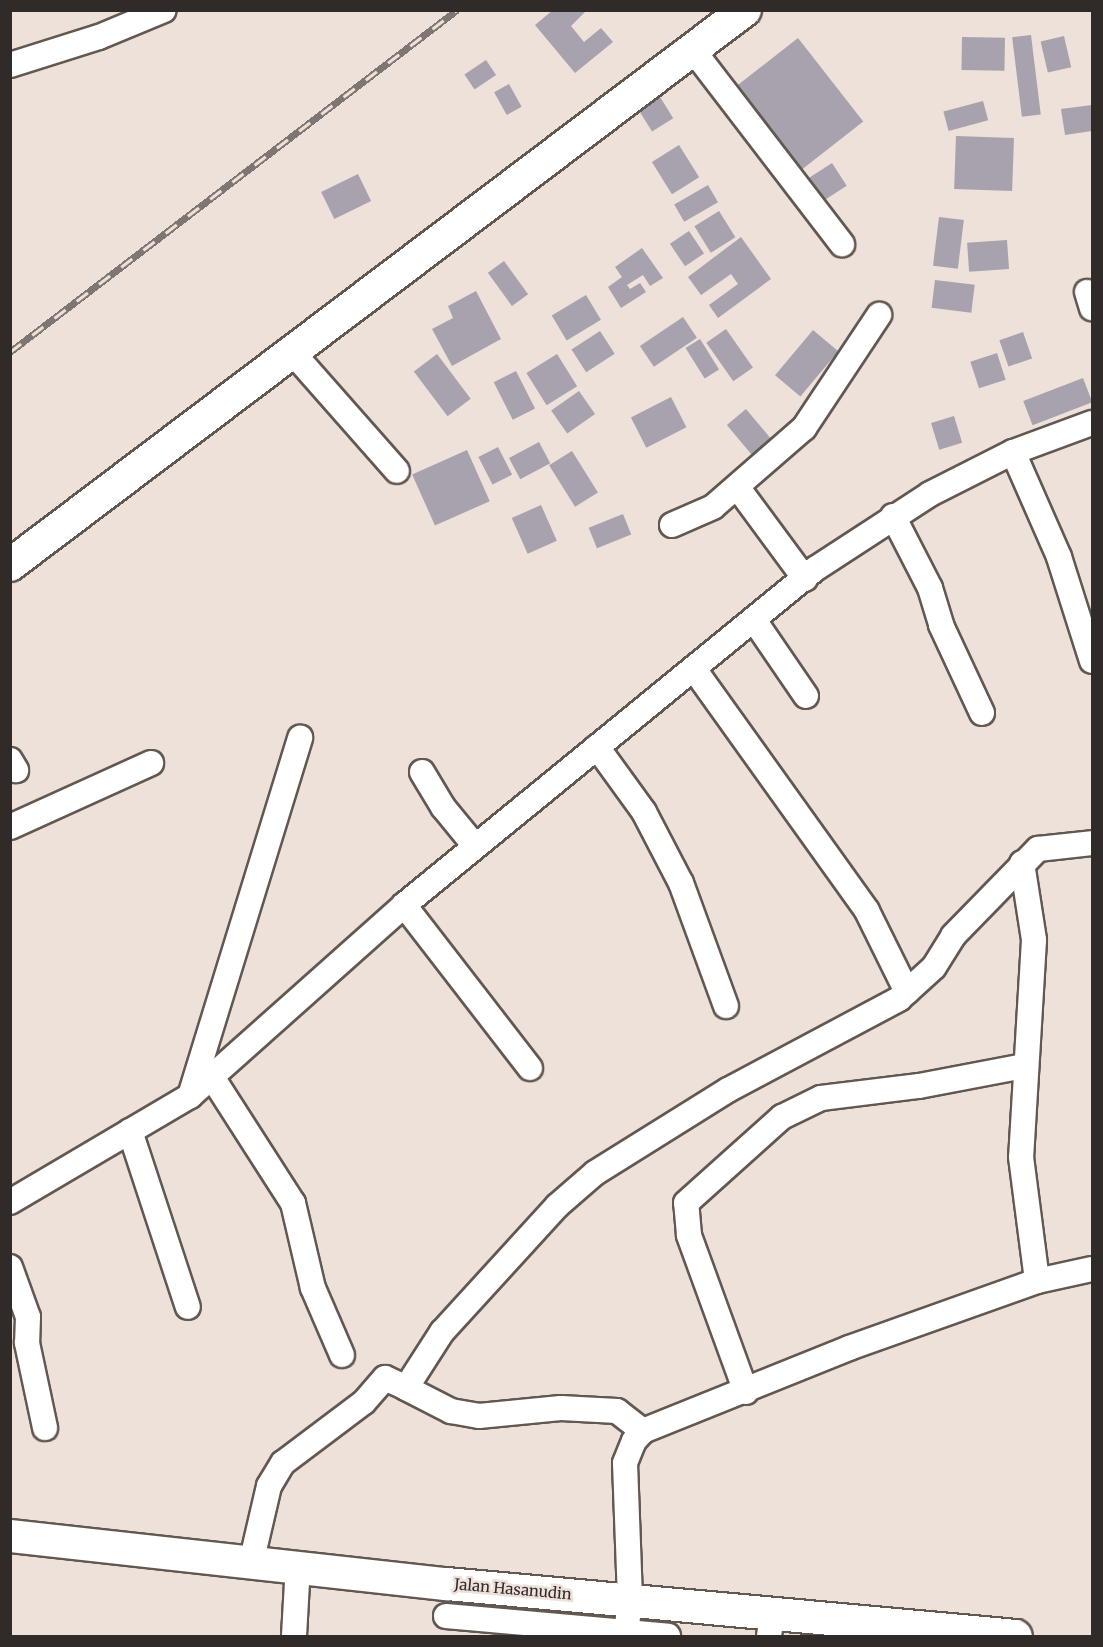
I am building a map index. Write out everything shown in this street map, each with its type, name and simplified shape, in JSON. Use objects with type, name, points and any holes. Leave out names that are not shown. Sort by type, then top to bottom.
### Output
[{"type":"main road","points":[[10,565],[293,354],[745,10]]},
{"type":"main road","name":"Jalan Hasanudin","points":[[10,1536],[252,1559],[447,1584],[630,1599],[771,1625],[1016,1636]]},
{"type":"street","points":[[10,65],[164,10]]},
{"type":"street","points":[[693,51],[842,244]]},
{"type":"street","points":[[672,525],[713,507],[738,488],[804,428],[879,315]]},
{"type":"street","points":[[293,354],[397,471]]},
{"type":"street","points":[[10,1202],[190,1096],[404,905],[805,579],[893,516],[1013,452],[1092,423]]},
{"type":"street","points":[[1013,452],[1059,557],[1092,661]]},
{"type":"street","points":[[738,488],[805,579]]},
{"type":"street","points":[[893,516],[930,588],[941,625],[981,713]]},
{"type":"street","points":[[754,620],[806,696]]},
{"type":"street","points":[[694,669],[867,911],[907,992]]},
{"type":"street","points":[[190,1096],[300,738]]},
{"type":"street","points":[[597,747],[644,812],[681,884],[726,1006]]},
{"type":"street","points":[[10,826],[151,763]]},
{"type":"street","points":[[422,772],[443,807],[475,846]]},
{"type":"street","points":[[406,1388],[442,1332],[557,1206],[595,1173],[728,1090],[850,1027],[907,992],[934,967],[953,936],[1038,849],[1092,843]]},
{"type":"street","points":[[1022,863],[1034,940],[1024,1066],[1021,1157],[1037,1281]]},
{"type":"street","points":[[404,905],[530,1068]]},
{"type":"street","points":[[746,1392],[689,1235],[686,1203],[782,1117],[821,1098],[918,1086],[1024,1066]]},
{"type":"street","points":[[212,1077],[293,1203],[309,1255],[313,1288],[342,1355]]},
{"type":"street","points":[[130,1131],[188,1307]]},
{"type":"street","points":[[10,1267],[28,1317],[27,1343],[45,1428]]},
{"type":"street","points":[[626,1634],[630,1599],[625,1463],[634,1441],[643,1431],[746,1392],[849,1348],[1037,1281],[1092,1269]]},
{"type":"street","points":[[252,1559],[269,1486],[283,1463],[364,1402],[385,1378],[451,1412],[479,1416],[561,1408],[617,1411],[643,1431]]},
{"type":"street","points":[[294,1636],[298,1565]]},
{"type":"street","points":[[447,1584],[446,1626],[669,1636]]},
{"type":"building","points":[[553,10],[587,10],[571,26],[584,42],[601,28],[613,42],[575,73],[535,25]]},
{"type":"building","points":[[1031,35],[1041,114],[1022,117],[1012,37]]},
{"type":"building","points":[[1064,36],[1071,67],[1048,73],[1041,41]]},
{"type":"building","points":[[962,37],[1005,38],[1004,71],[961,70]]},
{"type":"building","points":[[798,38],[863,122],[797,173],[732,90]]},
{"type":"building","points":[[486,60],[496,75],[475,89],[464,75]]},
{"type":"building","points":[[509,84],[522,107],[507,115],[494,92]]},
{"type":"building","points":[[660,97],[673,118],[652,131],[639,110]]},
{"type":"building","points":[[983,101],[988,120],[949,131],[943,112]]},
{"type":"building","points":[[1092,105],[1092,131],[1065,135],[1061,109]]},
{"type":"building","points":[[956,136],[1014,138],[1012,191],[954,189]]},
{"type":"building","points":[[679,145],[699,177],[672,194],[652,162]]},
{"type":"building","points":[[832,163],[847,186],[817,205],[802,183]]},
{"type":"building","points":[[358,174],[371,201],[334,219],[321,192]]},
{"type":"building","points":[[708,185],[718,202],[684,222],[674,204]]},
{"type":"building","points":[[719,211],[735,237],[711,253],[694,226]]},
{"type":"building","points":[[939,217],[964,220],[958,269],[933,266]]},
{"type":"building","points":[[689,231],[704,253],[685,266],[670,244]]},
{"type":"building","points":[[741,237],[771,279],[718,318],[709,305],[738,284],[731,274],[701,295],[688,277]]},
{"type":"building","points":[[1007,240],[1009,269],[969,272],[967,243]]},
{"type":"building","points":[[642,248],[663,278],[650,286],[643,275],[627,285],[630,289],[640,283],[646,292],[621,308],[608,287],[622,277],[615,267]]},
{"type":"building","points":[[504,261],[528,294],[512,306],[488,273]]},
{"type":"building","points":[[935,280],[975,285],[971,313],[932,308]]},
{"type":"building","points":[[476,291],[501,339],[452,366],[432,329],[453,318],[448,306]]},
{"type":"building","points":[[586,295],[601,320],[567,340],[552,316]]},
{"type":"building","points":[[683,317],[697,338],[654,367],[640,346]]},
{"type":"building","points":[[726,329],[753,368],[733,381],[706,343]]},
{"type":"building","points":[[813,330],[838,351],[800,396],[775,375]]},
{"type":"building","points":[[600,331],[615,354],[586,372],[571,350]]},
{"type":"building","points":[[1023,332],[1032,358],[1008,367],[999,340]]},
{"type":"building","points":[[700,339],[719,370],[705,379],[686,348]]},
{"type":"building","points":[[997,353],[1006,380],[979,388],[970,362]]},
{"type":"building","points":[[437,354],[471,399],[448,416],[414,371]]},
{"type":"building","points":[[557,354],[577,386],[547,405],[526,373]]},
{"type":"building","points":[[516,371],[535,408],[513,420],[494,382]]},
{"type":"building","points":[[1083,378],[1092,402],[1033,425],[1023,401]]},
{"type":"building","points":[[579,391],[595,414],[567,433],[551,411]]},
{"type":"building","points":[[671,397],[686,427],[646,448],[631,417]]},
{"type":"building","points":[[746,409],[773,441],[754,457],[727,425]]},
{"type":"building","points":[[954,416],[962,443],[939,450],[931,423]]},
{"type":"building","points":[[539,442],[550,463],[520,479],[509,458]]},
{"type":"building","points":[[498,447],[512,475],[492,485],[478,457]]},
{"type":"building","points":[[467,450],[490,501],[435,526],[412,474]]},
{"type":"building","points":[[572,451],[598,493],[575,507],[549,465]]},
{"type":"building","points":[[541,505],[557,541],[528,554],[512,518]]},
{"type":"building","points":[[623,514],[631,534],[597,548],[589,528]]},
{"type":"railway","points":[[10,352],[457,10]]}]
